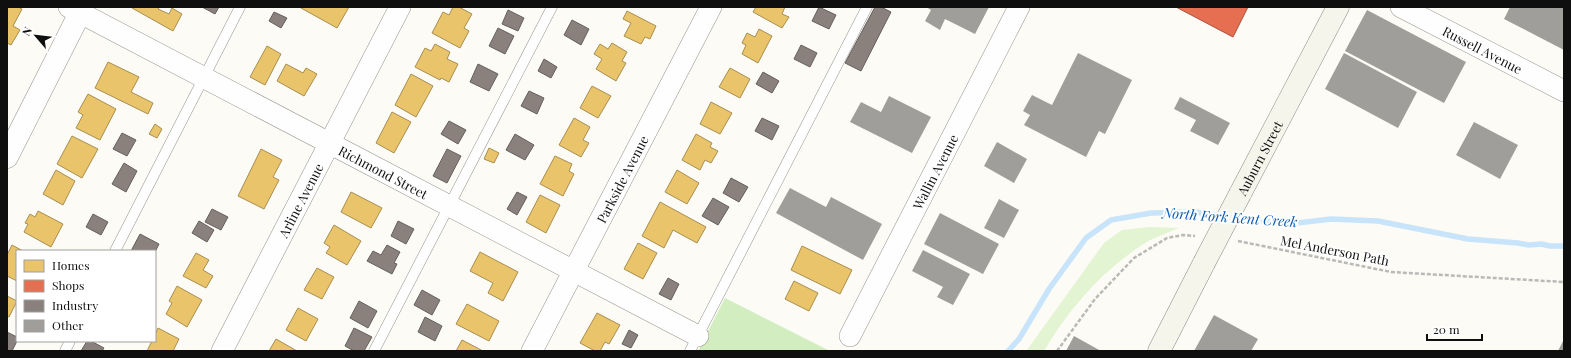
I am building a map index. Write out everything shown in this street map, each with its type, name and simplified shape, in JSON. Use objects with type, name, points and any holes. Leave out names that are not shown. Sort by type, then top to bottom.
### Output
[{"type":"main road","name":"Auburn Street","points":[[1159,351],[1338,7]]},
{"type":"street","name":"Arline Avenue","points":[[222,351],[400,7]]},
{"type":"street","name":"Parkside Avenue","points":[[532,351],[711,7]]},
{"type":"street","name":"Wallin Avenue","points":[[850,336],[1019,7]]},
{"type":"street","name":"Russell Avenue","points":[[1401,7],[1564,91]]},
{"type":"street","name":"Richmond Street","points":[[78,9],[202,78],[574,270],[694,344]]},
{"type":"street","points":[[7,156],[78,9]]},
{"type":"lane","points":[[116,250],[202,78],[240,7]]},
{"type":"lane","points":[[374,351],[552,7]]},
{"type":"lane","points":[[694,344],[866,7]]},
{"type":"lane","points":[[65,351],[70,342]]},
{"type":"path","points":[[1057,351],[1095,299],[1134,258],[1167,238],[1184,235],[1198,236]]},
{"type":"path","name":"Mel Anderson Path","points":[[1234,240],[1391,272],[1564,282]]},
{"type":"green space","points":[[1150,227],[1179,228],[1145,243],[1115,265],[1076,305],[1064,320],[1044,351],[1028,351],[1027,350],[1104,243],[1122,230]]},
{"type":"green space","points":[[725,298],[824,348],[830,351],[698,351]]},
{"type":"building: Homes","points":[[7,7],[18,7],[22,9],[13,26],[20,30],[11,45],[7,43]]},
{"type":"building: Homes","points":[[132,7],[159,7],[158,9],[169,14],[172,8],[182,14],[173,31]]},
{"type":"building: Homes","points":[[349,7],[337,28],[301,8]]},
{"type":"building: Homes","points":[[453,7],[459,7],[472,14],[464,28],[469,31],[460,48],[432,33],[443,12],[449,15]]},
{"type":"building: Homes","points":[[756,7],[785,7],[782,14],[789,17],[782,28],[753,12]]},
{"type":"building: Homes","points":[[627,11],[656,26],[650,39],[645,37],[641,44],[624,36],[631,23],[623,19]]},
{"type":"building: Homes","points":[[759,29],[772,36],[758,63],[742,54],[746,45],[742,43],[747,33],[755,37]]},
{"type":"building: Homes","points":[[612,43],[627,52],[622,61],[626,63],[616,81],[596,69],[602,59],[594,54],[600,44],[608,49]]},
{"type":"building: Homes","points":[[435,44],[450,52],[447,59],[458,64],[449,82],[441,78],[440,80],[415,67],[425,48],[431,51]]},
{"type":"building: Homes","points":[[267,46],[281,54],[265,85],[250,77]]},
{"type":"building: Homes","points":[[108,62],[139,77],[131,92],[153,103],[148,114],[95,88]]},
{"type":"building: Homes","points":[[286,64],[303,73],[306,68],[317,74],[304,96],[277,81]]},
{"type":"building: Homes","points":[[730,68],[750,79],[740,98],[719,87]]},
{"type":"building: Homes","points":[[411,74],[433,86],[416,117],[395,105]]},
{"type":"building: Homes","points":[[592,86],[611,96],[598,118],[580,108]]},
{"type":"building: Homes","points":[[88,94],[116,109],[100,140],[76,128],[83,115],[78,112]]},
{"type":"building: Homes","points":[[711,102],[732,113],[720,134],[700,124]]},
{"type":"building: Homes","points":[[392,112],[411,122],[394,153],[376,143]]},
{"type":"building: Homes","points":[[574,118],[590,127],[583,140],[589,143],[581,157],[559,145]]},
{"type":"building: Homes","points":[[155,124],[162,129],[157,138],[149,134]]},
{"type":"building: Homes","points":[[696,134],[712,143],[710,147],[718,151],[711,163],[705,160],[700,170],[682,160]]},
{"type":"building: Homes","points":[[72,136],[98,149],[82,178],[57,164]]},
{"type":"building: Homes","points":[[489,148],[499,153],[494,163],[484,159]]},
{"type":"building: Homes","points":[[261,149],[282,160],[273,177],[279,180],[264,209],[238,196]]},
{"type":"building: Homes","points":[[555,156],[572,164],[569,171],[574,174],[563,196],[540,184]]},
{"type":"building: Homes","points":[[56,170],[75,181],[63,205],[43,194]]},
{"type":"building: Homes","points":[[677,170],[699,183],[687,204],[665,192]]},
{"type":"building: Homes","points":[[351,192],[382,208],[371,228],[341,212]]},
{"type":"building: Homes","points":[[540,195],[560,205],[546,233],[526,222]]},
{"type":"building: Homes","points":[[660,202],[706,227],[697,243],[673,230],[664,248],[642,236]]},
{"type":"building: Homes","points":[[38,211],[63,224],[51,247],[24,232],[28,224],[25,223],[30,214],[35,217]]},
{"type":"building: Homes","points":[[334,225],[361,241],[347,265],[326,253],[330,247],[324,243]]},
{"type":"building: Homes","points":[[638,243],[657,253],[643,279],[624,269]]},
{"type":"building: Homes","points":[[12,245],[21,250],[16,250],[16,280],[7,276],[7,255]]},
{"type":"building: Homes","points":[[802,246],[852,270],[840,294],[791,270]]},
{"type":"building: Homes","points":[[480,252],[518,272],[503,301],[488,293],[493,283],[470,271]]},
{"type":"building: Homes","points":[[196,253],[209,260],[203,270],[213,276],[206,288],[183,276]]},
{"type":"building: Homes","points":[[317,268],[334,277],[322,299],[304,290]]},
{"type":"building: Homes","points":[[794,281],[818,293],[809,311],[785,299]]},
{"type":"building: Homes","points":[[177,286],[202,300],[187,327],[166,314],[172,303],[169,301]]},
{"type":"building: Homes","points":[[7,296],[16,300],[16,303],[9,317],[7,316]]},
{"type":"building: Homes","points":[[467,304],[499,321],[489,341],[456,324]]},
{"type":"building: Homes","points":[[298,308],[318,319],[306,341],[286,330]]},
{"type":"building: Homes","points":[[597,313],[620,325],[609,344],[605,342],[600,351],[595,351],[580,343]]},
{"type":"building: Homes","points":[[158,328],[179,339],[173,351],[147,351],[152,342],[156,342],[156,333]]},
{"type":"building: Homes","points":[[276,339],[297,351],[269,351]]},
{"type":"building: Homes","points":[[462,340],[483,351],[456,351]]},
{"type":"building: Shops","points":[[1176,7],[1248,7],[1233,37]]},
{"type":"building: Industry","points":[[202,7],[219,7],[215,14]]},
{"type":"building: Industry","points":[[819,7],[836,15],[829,29],[812,21]]},
{"type":"building: Industry","points":[[875,7],[881,7],[891,12],[861,71],[845,63]]},
{"type":"building: Industry","points":[[508,10],[524,18],[518,31],[502,24]]},
{"type":"building: Industry","points":[[274,12],[287,18],[281,28],[269,21]]},
{"type":"building: Industry","points":[[572,20],[589,29],[581,45],[564,35]]},
{"type":"building: Industry","points":[[498,28],[514,36],[505,54],[489,46]]},
{"type":"building: Industry","points":[[801,45],[817,53],[810,67],[794,59]]},
{"type":"building: Industry","points":[[544,59],[557,67],[551,78],[538,71]]},
{"type":"building: Industry","points":[[478,64],[498,74],[489,91],[470,82]]},
{"type":"building: Industry","points":[[763,72],[779,81],[772,93],[756,84]]},
{"type":"building: Industry","points":[[529,91],[544,98],[537,114],[521,106]]},
{"type":"building: Industry","points":[[762,118],[779,126],[772,140],[755,131]]},
{"type":"building: Industry","points":[[449,121],[466,130],[458,144],[441,134]]},
{"type":"building: Industry","points":[[122,133],[136,140],[127,156],[113,149]]},
{"type":"building: Industry","points":[[515,134],[534,145],[525,160],[506,150]]},
{"type":"building: Industry","points":[[447,149],[461,156],[447,183],[433,176]]},
{"type":"building: Industry","points":[[124,163],[137,171],[126,192],[112,184]]},
{"type":"building: Industry","points":[[731,178],[748,187],[739,202],[723,193]]},
{"type":"building: Industry","points":[[517,192],[527,197],[517,215],[507,209]]},
{"type":"building: Industry","points":[[713,198],[729,207],[718,225],[702,216]]},
{"type":"building: Industry","points":[[212,209],[228,217],[221,230],[205,222]]},
{"type":"building: Industry","points":[[93,214],[108,222],[101,235],[86,227]]},
{"type":"building: Industry","points":[[199,221],[214,230],[207,242],[192,233]]},
{"type":"building: Industry","points":[[398,221],[414,229],[406,244],[391,236]]},
{"type":"building: Industry","points":[[140,234],[159,244],[156,250],[132,250]]},
{"type":"building: Industry","points":[[387,245],[400,252],[394,263],[397,264],[392,274],[367,261],[373,251],[381,255]]},
{"type":"building: Industry","points":[[668,278],[679,284],[671,300],[659,294]]},
{"type":"building: Industry","points":[[422,290],[440,300],[432,315],[414,305]]},
{"type":"building: Industry","points":[[359,301],[377,311],[368,328],[350,318]]},
{"type":"building: Industry","points":[[425,317],[442,326],[435,341],[418,332]]},
{"type":"building: Industry","points":[[354,328],[372,337],[364,351],[354,351],[345,346]]},
{"type":"building: Industry","points":[[629,330],[638,335],[631,348],[622,344]]},
{"type":"building: Industry","points":[[7,332],[16,336],[16,342],[12,351],[7,351]]},
{"type":"building: Industry","points":[[86,342],[93,342],[104,348],[102,351],[81,351]]},
{"type":"building: Other","points":[[926,7],[989,7],[975,34],[945,19],[940,30],[925,21],[931,10]]},
{"type":"building: Other","points":[[1510,7],[1564,7],[1564,50],[1504,19]]},
{"type":"building: Other","points":[[1367,10],[1466,62],[1444,103],[1345,51]]},
{"type":"building: Other","points":[[1078,53],[1132,80],[1105,134],[1099,131],[1086,157],[1024,125],[1030,115],[1023,111],[1032,95],[1052,105]]},
{"type":"building: Other","points":[[1344,53],[1417,92],[1398,128],[1325,89]]},
{"type":"building: Other","points":[[889,96],[931,117],[912,153],[850,122],[861,102],[881,112]]},
{"type":"building: Other","points":[[1180,97],[1230,123],[1218,145],[1190,131],[1196,120],[1174,109]]},
{"type":"building: Other","points":[[1474,122],[1518,145],[1500,179],[1456,155]]},
{"type":"building: Other","points":[[997,142],[1027,159],[1014,183],[984,166]]},
{"type":"building: Other","points":[[790,188],[826,207],[831,197],[882,224],[863,260],[776,213]]},
{"type":"building: Other","points":[[999,199],[1019,210],[1004,238],[984,228]]},
{"type":"building: Other","points":[[940,213],[999,244],[983,274],[924,244]]},
{"type":"building: Other","points":[[923,250],[970,274],[953,305],[937,297],[943,287],[912,271]]},
{"type":"building: Other","points":[[1214,315],[1258,339],[1251,351],[1194,351]]},
{"type":"building: Other","points":[[1074,336],[1101,351],[1066,351]]},
{"type":"building: Other","points":[[1564,339],[1564,351],[1558,351]]},
{"type":"waterway","name":"North Fork Kent Creek","points":[[1008,351],[1019,339],[1049,289],[1086,238],[1111,220],[1151,213],[1195,212],[1223,216]]},
{"type":"waterway","name":"North Fork Kent Creek","points":[[1234,217],[1289,224],[1331,219],[1378,221],[1468,239],[1529,245],[1541,244],[1550,246],[1564,246]]}]
